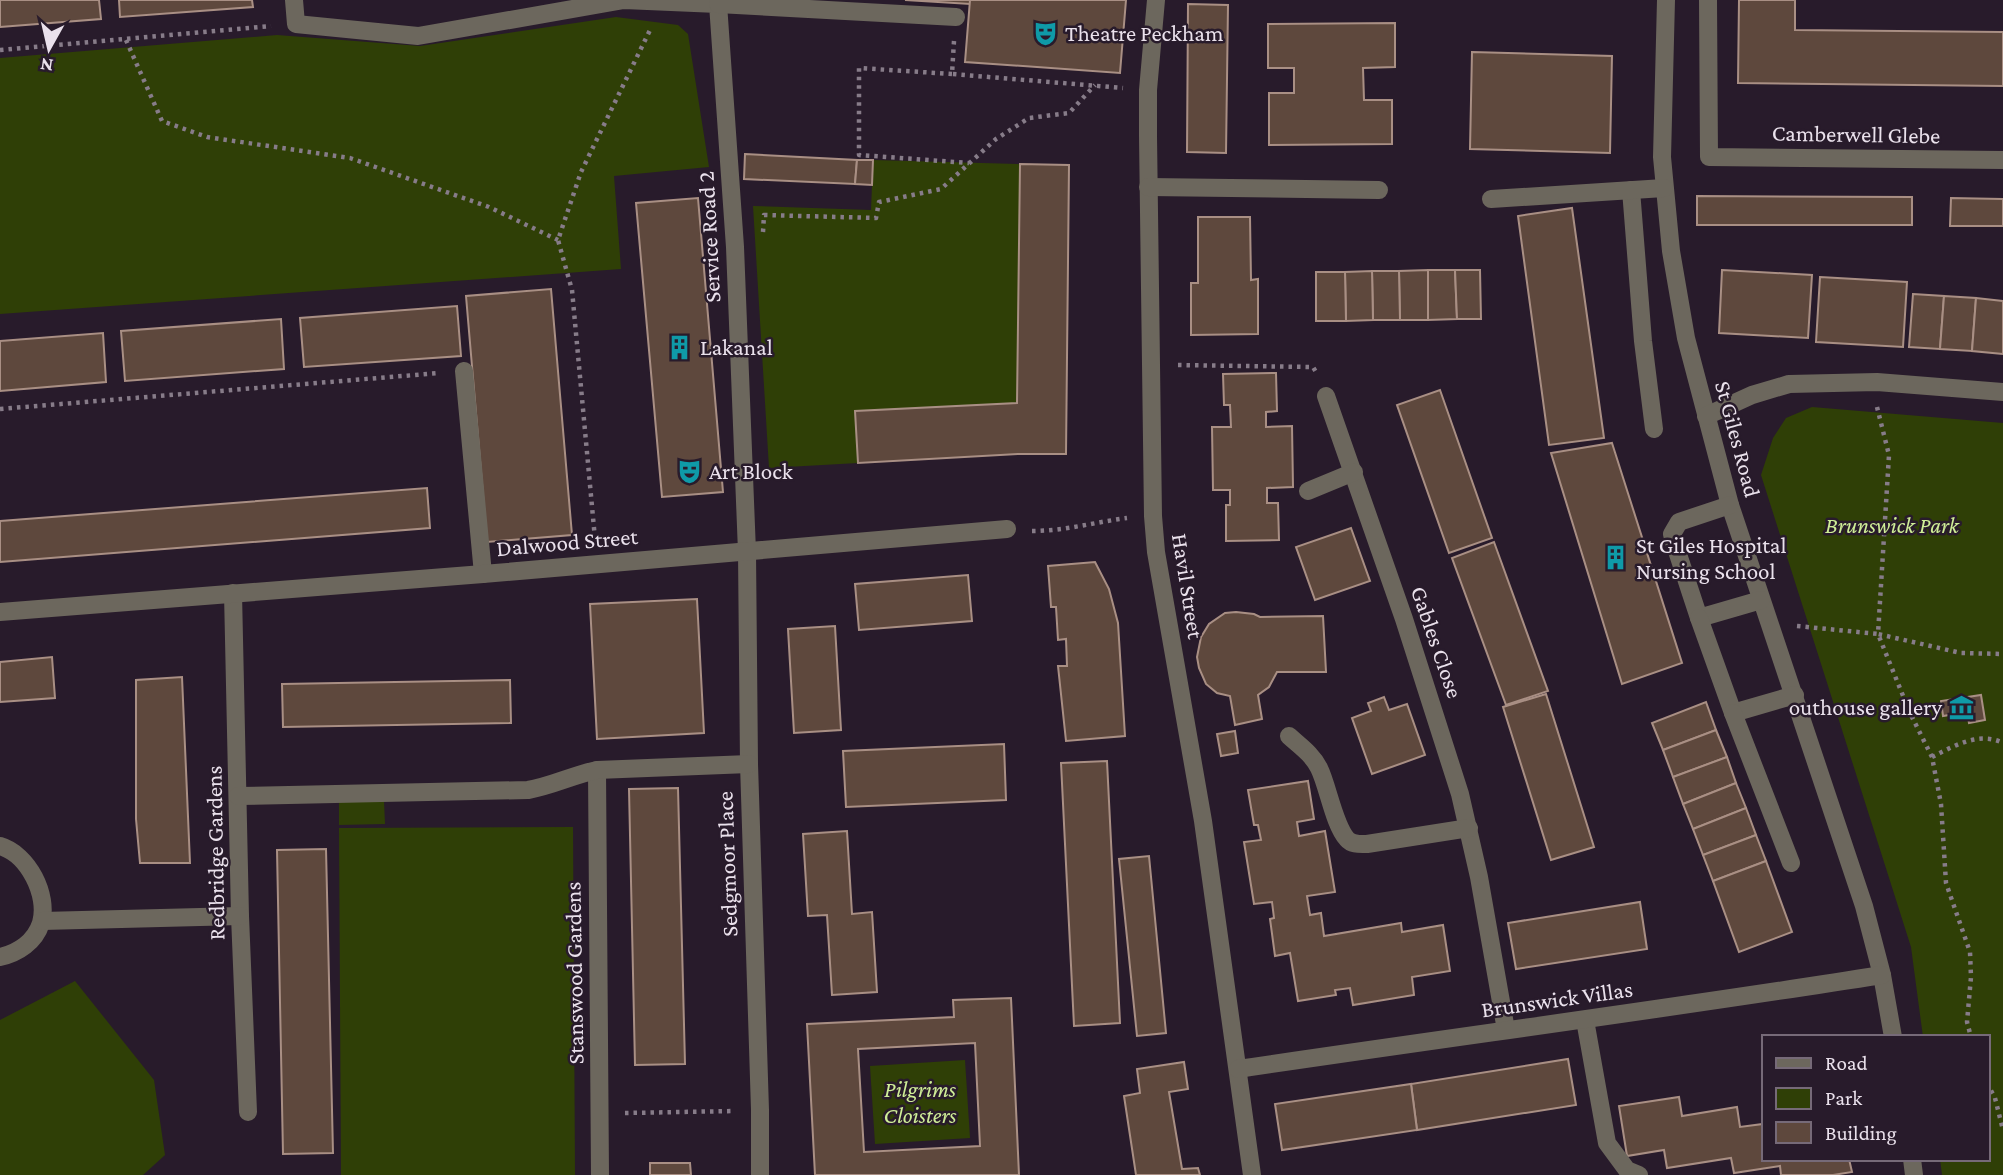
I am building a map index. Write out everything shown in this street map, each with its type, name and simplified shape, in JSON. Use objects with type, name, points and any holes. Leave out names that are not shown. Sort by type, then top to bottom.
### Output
[{"type":"street","points":[[294,0],[296,24],[418,36],[624,0],[956,17]]},
{"type":"street","name":"Havil Street","points":[[1156,0],[1148,90],[1153,516],[1156,552],[1203,821],[1252,1175]]},
{"type":"street","name":"St Giles Road","points":[[1666,0],[1662,157],[1671,251],[1686,338],[1730,505],[1864,906],[1882,975],[1893,1035]]},
{"type":"street","name":"Camberwell Glebe","points":[[1708,0],[1709,157],[2003,160]]},
{"type":"street","name":"Service Road 2","points":[[718,5],[735,247],[747,552]]},
{"type":"street","points":[[1148,187],[1379,190]]},
{"type":"street","points":[[1491,199],[1664,188]]},
{"type":"street","points":[[1631,190],[1643,341],[1654,429]]},
{"type":"street","points":[[464,371],[484,574]]},
{"type":"street","points":[[1706,416],[1752,395],[1789,384],[1877,382],[2003,392]]},
{"type":"street","name":"Gables Close","points":[[1326,396],[1447,749],[1469,828],[1506,1030]]},
{"type":"street","points":[[1308,491],[1354,472]]},
{"type":"street","points":[[1730,505],[1679,522],[1672,534],[1733,713],[1791,863]]},
{"type":"street","name":"Dalwood Street","points":[[0,612],[1007,529]]},
{"type":"street","name":"Sedgmoor Place","points":[[747,552],[749,764],[760,1175]]},
{"type":"street","name":"Redbridge Gardens","points":[[233,593],[240,916],[248,1111]]},
{"type":"street","points":[[1699,618],[1761,600]]},
{"type":"street","points":[[1733,713],[1795,695]]},
{"type":"street","points":[[1289,736],[1310,754],[1319,767],[1341,830],[1348,840],[1356,844],[1367,844],[1469,828]]},
{"type":"street","points":[[238,796],[528,790],[547,787],[578,774],[597,770],[749,764]]},
{"type":"street","name":"Stanswood Gardens","points":[[597,770],[600,1175]]},
{"type":"street","points":[[0,846],[14,851],[28,866],[37,884],[42,921],[26,946],[11,955],[0,957]]},
{"type":"street","points":[[42,921],[240,916]]},
{"type":"street","name":"Brunswick Villas","points":[[1238,1069],[1882,975]]},
{"type":"street","points":[[1585,1020],[1607,1143],[1627,1170],[1639,1175]]},
{"type":"path","points":[[597,564],[572,290],[558,240],[581,172],[665,2]]},
{"type":"path","points":[[952,74],[956,17]]},
{"type":"path","points":[[0,50],[296,24]]},
{"type":"path","points":[[126,40],[162,121],[207,137],[350,158],[489,207],[558,240]]},
{"type":"path","points":[[970,163],[859,155],[859,68],[1148,90]]},
{"type":"path","points":[[735,247],[763,243],[764,215],[876,218],[879,202],[941,189],[996,139],[1029,118],[1069,113],[1095,85]]},
{"type":"path","points":[[1152,364],[1313,367],[1326,396]]},
{"type":"path","points":[[0,408],[464,371]]},
{"type":"path","points":[[1877,382],[1877,411],[1889,455],[1878,634],[1910,713],[1932,757],[1941,804],[1946,883],[1970,952],[1967,1022],[1970,1035]]},
{"type":"path","points":[[1007,529],[1036,531],[1087,527],[1103,521],[1138,517]]},
{"type":"path","points":[[1769,622],[1878,634],[1961,653],[2003,653]]},
{"type":"path","points":[[1932,757],[1964,742],[1991,737],[2003,743]]},
{"type":"path","points":[[1989,1087],[2003,1130]]},
{"type":"path","points":[[600,1114],[760,1110]]},
{"type":"green space","points":[[616,17],[678,25],[688,34],[709,167],[614,176],[621,269],[0,314],[0,58],[277,35],[420,46]]},
{"type":"green space","points":[[873,160],[1020,164],[1017,403],[858,463],[769,468],[753,206],[871,210]]},
{"type":"green space","name":"Brunswick Park","points":[[1812,407],[2003,423],[2003,1175],[1942,1175],[1940,1161],[1989,1161],[1989,1035],[1923,1035],[1911,947],[1761,475],[1773,438],[1786,418]]},
{"type":"green space","points":[[384,801],[385,824],[339,825],[339,802]]},
{"type":"green space","points":[[573,827],[575,1175],[341,1175],[339,828]]},
{"type":"green space","points":[[75,981],[154,1080],[165,1155],[143,1175],[0,1175],[0,1020]]},
{"type":"green space","name":"Pilgrims Cloisters","points":[[965,1060],[970,1138],[875,1144],[870,1066]]},
{"type":"building","points":[[0,0],[99,0],[101,19],[0,27]]},
{"type":"building","points":[[119,0],[252,0],[253,7],[120,17]]},
{"type":"building","points":[[905,0],[970,0],[970,4]]},
{"type":"building","name":"Theatre Peckham","points":[[970,0],[1126,0],[1120,73],[965,62]]},
{"type":"building","points":[[1739,0],[1795,0],[1795,30],[2003,32],[2003,86],[1738,83]]},
{"type":"building","points":[[1188,4],[1228,5],[1226,153],[1187,152]]},
{"type":"building","points":[[1395,23],[1395,67],[1363,68],[1364,100],[1392,100],[1392,144],[1269,145],[1269,93],[1294,93],[1294,68],[1268,68],[1268,24]]},
{"type":"building","points":[[1472,52],[1612,56],[1610,153],[1470,149]]},
{"type":"building","points":[[745,154],[857,160],[855,184],[744,179]]},
{"type":"building","points":[[857,160],[873,160],[872,185],[855,184]]},
{"type":"building","points":[[1020,164],[1069,165],[1066,454],[858,463],[855,411],[1017,403]]},
{"type":"building","points":[[1697,196],[1912,197],[1912,225],[1697,225]]},
{"type":"building","name":"Lakanal","points":[[698,198],[723,492],[662,497],[636,203]]},
{"type":"building","points":[[1951,198],[2003,199],[2003,226],[1950,226]]},
{"type":"building","points":[[1572,208],[1604,438],[1549,445],[1518,216]]},
{"type":"building","points":[[1198,217],[1250,217],[1251,280],[1258,279],[1258,334],[1191,335],[1191,283],[1198,283]]},
{"type":"building","points":[[1428,270],[1455,270],[1457,319],[1428,320]]},
{"type":"building","points":[[1428,270],[1428,320],[1400,320],[1399,271]]},
{"type":"building","points":[[1455,270],[1480,270],[1481,319],[1457,319]]},
{"type":"building","points":[[1722,270],[1812,275],[1808,338],[1719,333]]},
{"type":"building","points":[[1372,271],[1399,271],[1400,320],[1373,320]]},
{"type":"building","points":[[1372,271],[1373,320],[1346,321],[1345,272]]},
{"type":"building","points":[[1316,272],[1345,272],[1346,321],[1316,321]]},
{"type":"building","points":[[1820,277],[1907,282],[1903,347],[1816,342]]},
{"type":"building","points":[[551,289],[572,535],[487,542],[466,296]]},
{"type":"building","points":[[1913,294],[1944,296],[1940,349],[1909,347]]},
{"type":"building","points":[[1944,296],[1976,298],[1972,351],[1940,349]]},
{"type":"building","points":[[1976,298],[2003,301],[2003,354],[1972,351]]},
{"type":"building","points":[[457,306],[461,356],[304,367],[300,318]]},
{"type":"building","points":[[281,319],[284,369],[125,381],[121,331]]},
{"type":"building","points":[[103,333],[106,382],[0,391],[0,341]]},
{"type":"building","points":[[1276,373],[1277,411],[1266,412],[1266,427],[1292,426],[1293,487],[1267,488],[1267,503],[1278,503],[1279,540],[1226,541],[1226,505],[1230,505],[1230,490],[1213,490],[1212,427],[1231,427],[1230,405],[1224,405],[1223,374]]},
{"type":"building","points":[[1440,390],[1492,538],[1449,553],[1397,405]]},
{"type":"building","name":"St Giles Hospital Nursing School","points":[[1612,443],[1682,663],[1622,684],[1551,453]]},
{"type":"building","points":[[427,488],[430,528],[0,562],[0,521]]},
{"type":"building","points":[[1351,528],[1370,581],[1315,600],[1296,547]]},
{"type":"building","points":[[1494,542],[1548,691],[1506,705],[1452,558]]},
{"type":"building","points":[[1095,562],[1109,589],[1118,623],[1125,736],[1066,741],[1058,666],[1067,666],[1066,639],[1058,640],[1056,607],[1051,607],[1048,566]]},
{"type":"building","points":[[968,575],[972,621],[859,630],[855,584]]},
{"type":"building","points":[[697,599],[704,733],[597,739],[590,604]]},
{"type":"building","points":[[1236,612],[1260,617],[1323,616],[1326,672],[1277,672],[1269,687],[1258,695],[1262,719],[1235,725],[1230,696],[1217,693],[1206,684],[1197,657],[1201,637],[1209,624],[1225,613]]},
{"type":"building","points":[[835,626],[841,730],[794,733],[788,629]]},
{"type":"building","points":[[52,657],[55,698],[0,702],[0,662]]},
{"type":"building","points":[[182,677],[190,863],[140,863],[136,819],[136,680]]},
{"type":"building","points":[[510,680],[511,723],[283,727],[282,684]]},
{"type":"building","points":[[1546,694],[1594,847],[1551,860],[1503,707]]},
{"type":"building","name":"outhouse gallery","points":[[1981,695],[1985,720],[1969,723],[1967,712],[1943,716],[1941,701]]},
{"type":"building","points":[[1384,697],[1389,710],[1407,704],[1425,755],[1372,774],[1352,718],[1371,711],[1368,703]]},
{"type":"building","points":[[1706,702],[1716,730],[1663,750],[1652,723]]},
{"type":"building","points":[[1716,730],[1727,757],[1673,777],[1663,750]]},
{"type":"building","points":[[1235,731],[1238,753],[1221,756],[1217,734]]},
{"type":"building","points":[[1004,744],[1006,800],[846,807],[843,751]]},
{"type":"building","points":[[1727,757],[1736,783],[1683,804],[1673,777]]},
{"type":"building","points":[[1107,761],[1120,1023],[1074,1026],[1061,763]]},
{"type":"building","points":[[1308,781],[1314,819],[1297,822],[1299,836],[1325,831],[1335,892],[1307,896],[1310,915],[1321,913],[1324,936],[1401,923],[1402,932],[1443,925],[1450,971],[1412,977],[1414,995],[1353,1005],[1350,988],[1335,990],[1336,995],[1298,1001],[1290,953],[1275,956],[1270,919],[1274,918],[1272,902],[1254,904],[1244,842],[1261,840],[1258,825],[1254,825],[1248,790]]},
{"type":"building","points":[[1736,783],[1746,808],[1693,829],[1683,804]]},
{"type":"building","points":[[678,788],[685,1064],[635,1065],[629,789]]},
{"type":"building","points":[[1746,808],[1756,835],[1703,855],[1693,829]]},
{"type":"building","points":[[847,831],[852,914],[872,912],[877,992],[832,995],[827,915],[808,916],[803,834]]},
{"type":"building","points":[[1756,835],[1766,861],[1713,881],[1703,855]]},
{"type":"building","points":[[326,849],[333,1153],[283,1154],[277,850]]},
{"type":"building","points":[[1149,856],[1166,1033],[1137,1036],[1119,859]]},
{"type":"building","points":[[1766,861],[1792,932],[1739,952],[1713,881]]},
{"type":"building","points":[[1640,902],[1647,949],[1516,969],[1508,923]]},
{"type":"building","points":[[1011,998],[1019,1175],[815,1175],[807,1024],[954,1017],[953,1000]],"holes":[[[975,1043],[980,1146],[864,1152],[858,1049]]]},
{"type":"building","points":[[1568,1059],[1576,1105],[1417,1130],[1411,1084]]},
{"type":"building","points":[[1184,1062],[1188,1089],[1169,1092],[1182,1169],[1198,1168],[1200,1175],[1136,1175],[1124,1096],[1140,1093],[1137,1069]]},
{"type":"building","points":[[1411,1084],[1417,1130],[1282,1150],[1275,1104]]},
{"type":"building","points":[[1679,1097],[1682,1116],[1737,1107],[1740,1127],[1762,1124],[1762,1161],[1849,1161],[1852,1172],[1833,1175],[1781,1175],[1780,1166],[1734,1173],[1731,1158],[1667,1168],[1664,1150],[1627,1156],[1619,1106]]},
{"type":"building","points":[[650,1163],[690,1163],[691,1175],[650,1175]]},
{"type":"place","name":"Theatre Peckham","points":[[1045,33]]},
{"type":"place","name":"Lakanal","points":[[680,347]]},
{"type":"place","name":"Art Block","points":[[689,471]]},
{"type":"place","name":"St Giles Hospital Nursing School","points":[[1616,558]]},
{"type":"place","name":"outhouse gallery","points":[[1962,707]]}]
